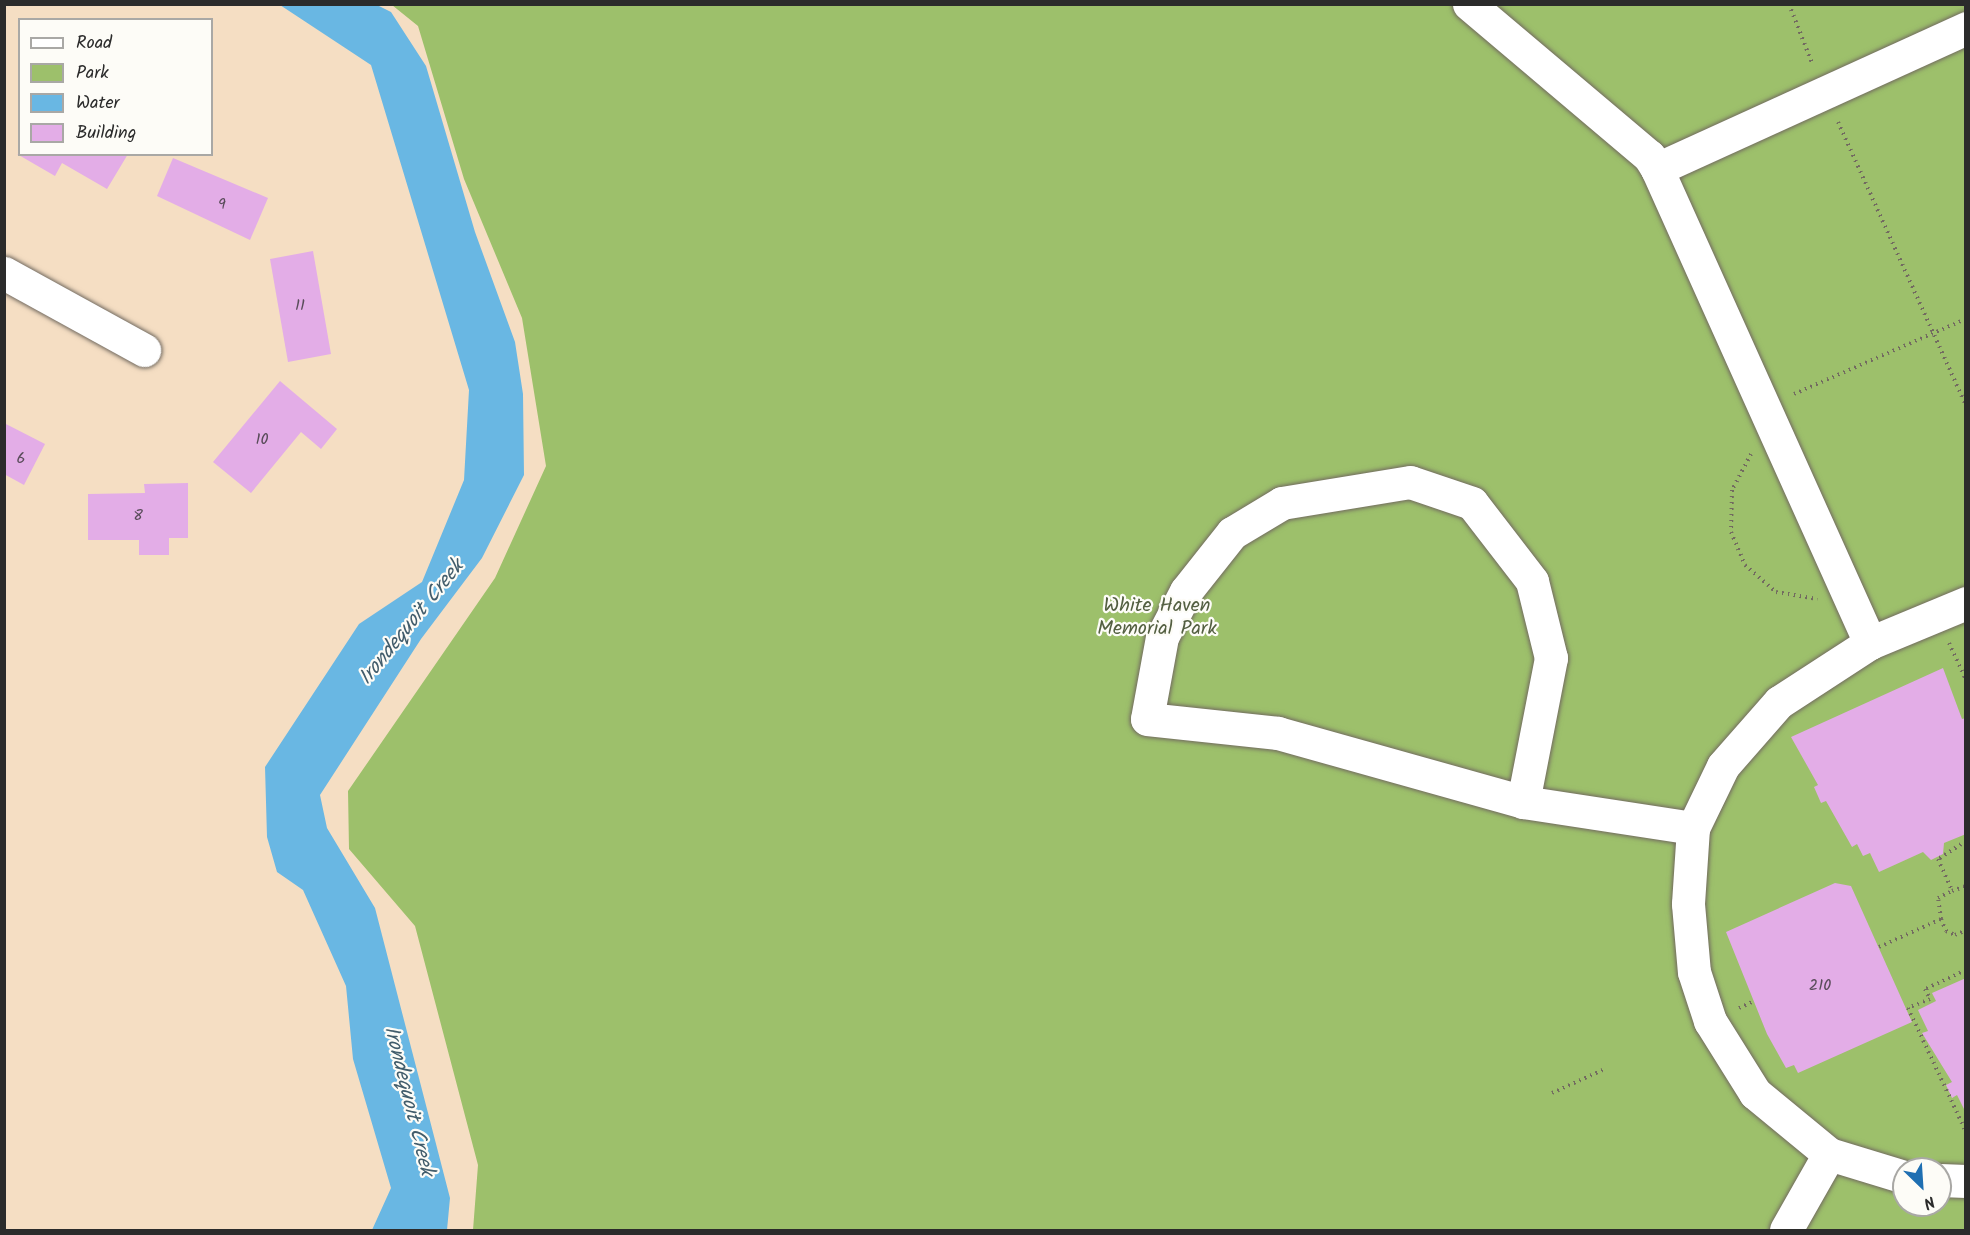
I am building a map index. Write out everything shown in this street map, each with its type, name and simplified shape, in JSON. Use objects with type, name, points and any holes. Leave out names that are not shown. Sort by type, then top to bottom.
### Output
[{"type":"street","points":[[1469,4],[1649,156],[1657,169],[1870,643]]},
{"type":"street","points":[[1657,169],[1965,28]]},
{"type":"street","points":[[4,273],[144,350]]},
{"type":"street","points":[[1523,802],[1551,658],[1532,581],[1472,503],[1410,482],[1282,502],[1232,533],[1186,591],[1162,637],[1147,719],[1278,733],[1523,802],[1693,828]]},
{"type":"street","points":[[1892,1173],[1829,1154],[1755,1093],[1710,1021],[1694,972],[1688,904],[1693,828],[1723,766],[1779,702],[1870,643],[1965,603]]},
{"type":"street","points":[[1786,1230],[1829,1154]]},
{"type":"path","points":[[1788,4],[1814,68]]},
{"type":"path","points":[[1834,113],[1965,406]]},
{"type":"path","points":[[1763,408],[1965,319]]},
{"type":"path","points":[[1777,439],[1745,458],[1732,490],[1731,532],[1745,565],[1776,592],[1808,601],[1846,592]]},
{"type":"path","points":[[1952,891],[1938,858],[1965,841]]},
{"type":"path","points":[[1965,886],[1938,898],[1941,919],[1946,931],[1955,935],[1965,930]]},
{"type":"path","points":[[1878,947],[1941,919]]},
{"type":"path","points":[[1965,970],[1925,989],[1930,999],[1908,1008],[1965,1132]]},
{"type":"path","points":[[1552,1093],[1605,1069]]},
{"type":"green space","name":"White Haven Memorial Park","points":[[392,5],[1965,5],[1965,1230],[473,1230],[478,1165],[415,926],[349,849],[348,791],[495,578],[546,466],[522,318],[464,179],[418,26]]},
{"type":"water","name":"Irondequoit Creek","points":[[280,5],[377,5],[391,12],[426,66],[475,232],[515,342],[523,394],[524,475],[482,558],[421,639],[320,795],[327,828],[375,908],[450,1198],[447,1230],[372,1230],[391,1188],[353,1059],[346,986],[303,890],[277,872],[267,837],[265,767],[359,624],[422,582],[464,480],[469,390],[371,65]]},
{"type":"building","points":[[20,156],[127,156],[107,189],[62,163],[55,176]]},
{"type":"building","points":[[173,158],[268,198],[250,240],[157,196]]},
{"type":"building","points":[[313,251],[331,354],[288,362],[270,259]]},
{"type":"building","points":[[280,381],[337,429],[321,449],[301,432],[251,493],[213,462]]},
{"type":"building","points":[[4,423],[45,444],[24,485],[4,474]]},
{"type":"building","points":[[188,483],[188,538],[169,538],[169,555],[139,555],[139,540],[88,540],[88,494],[145,493],[144,484]]},
{"type":"building","points":[[1943,668],[1962,719],[1966,718],[1966,834],[1944,843],[1943,854],[1931,860],[1923,852],[1879,872],[1870,853],[1863,856],[1857,844],[1852,847],[1826,801],[1821,803],[1814,787],[1818,785],[1791,737]]},
{"type":"building","points":[[1835,883],[1851,886],[1912,1022],[1798,1073],[1794,1065],[1786,1068],[1767,1034],[1726,932]]},
{"type":"building","points":[[1966,978],[1966,1113],[1957,1095],[1952,1098],[1946,1085],[1952,1082],[1922,1033],[1928,1031],[1918,1010],[1936,1001],[1932,993]]}]
